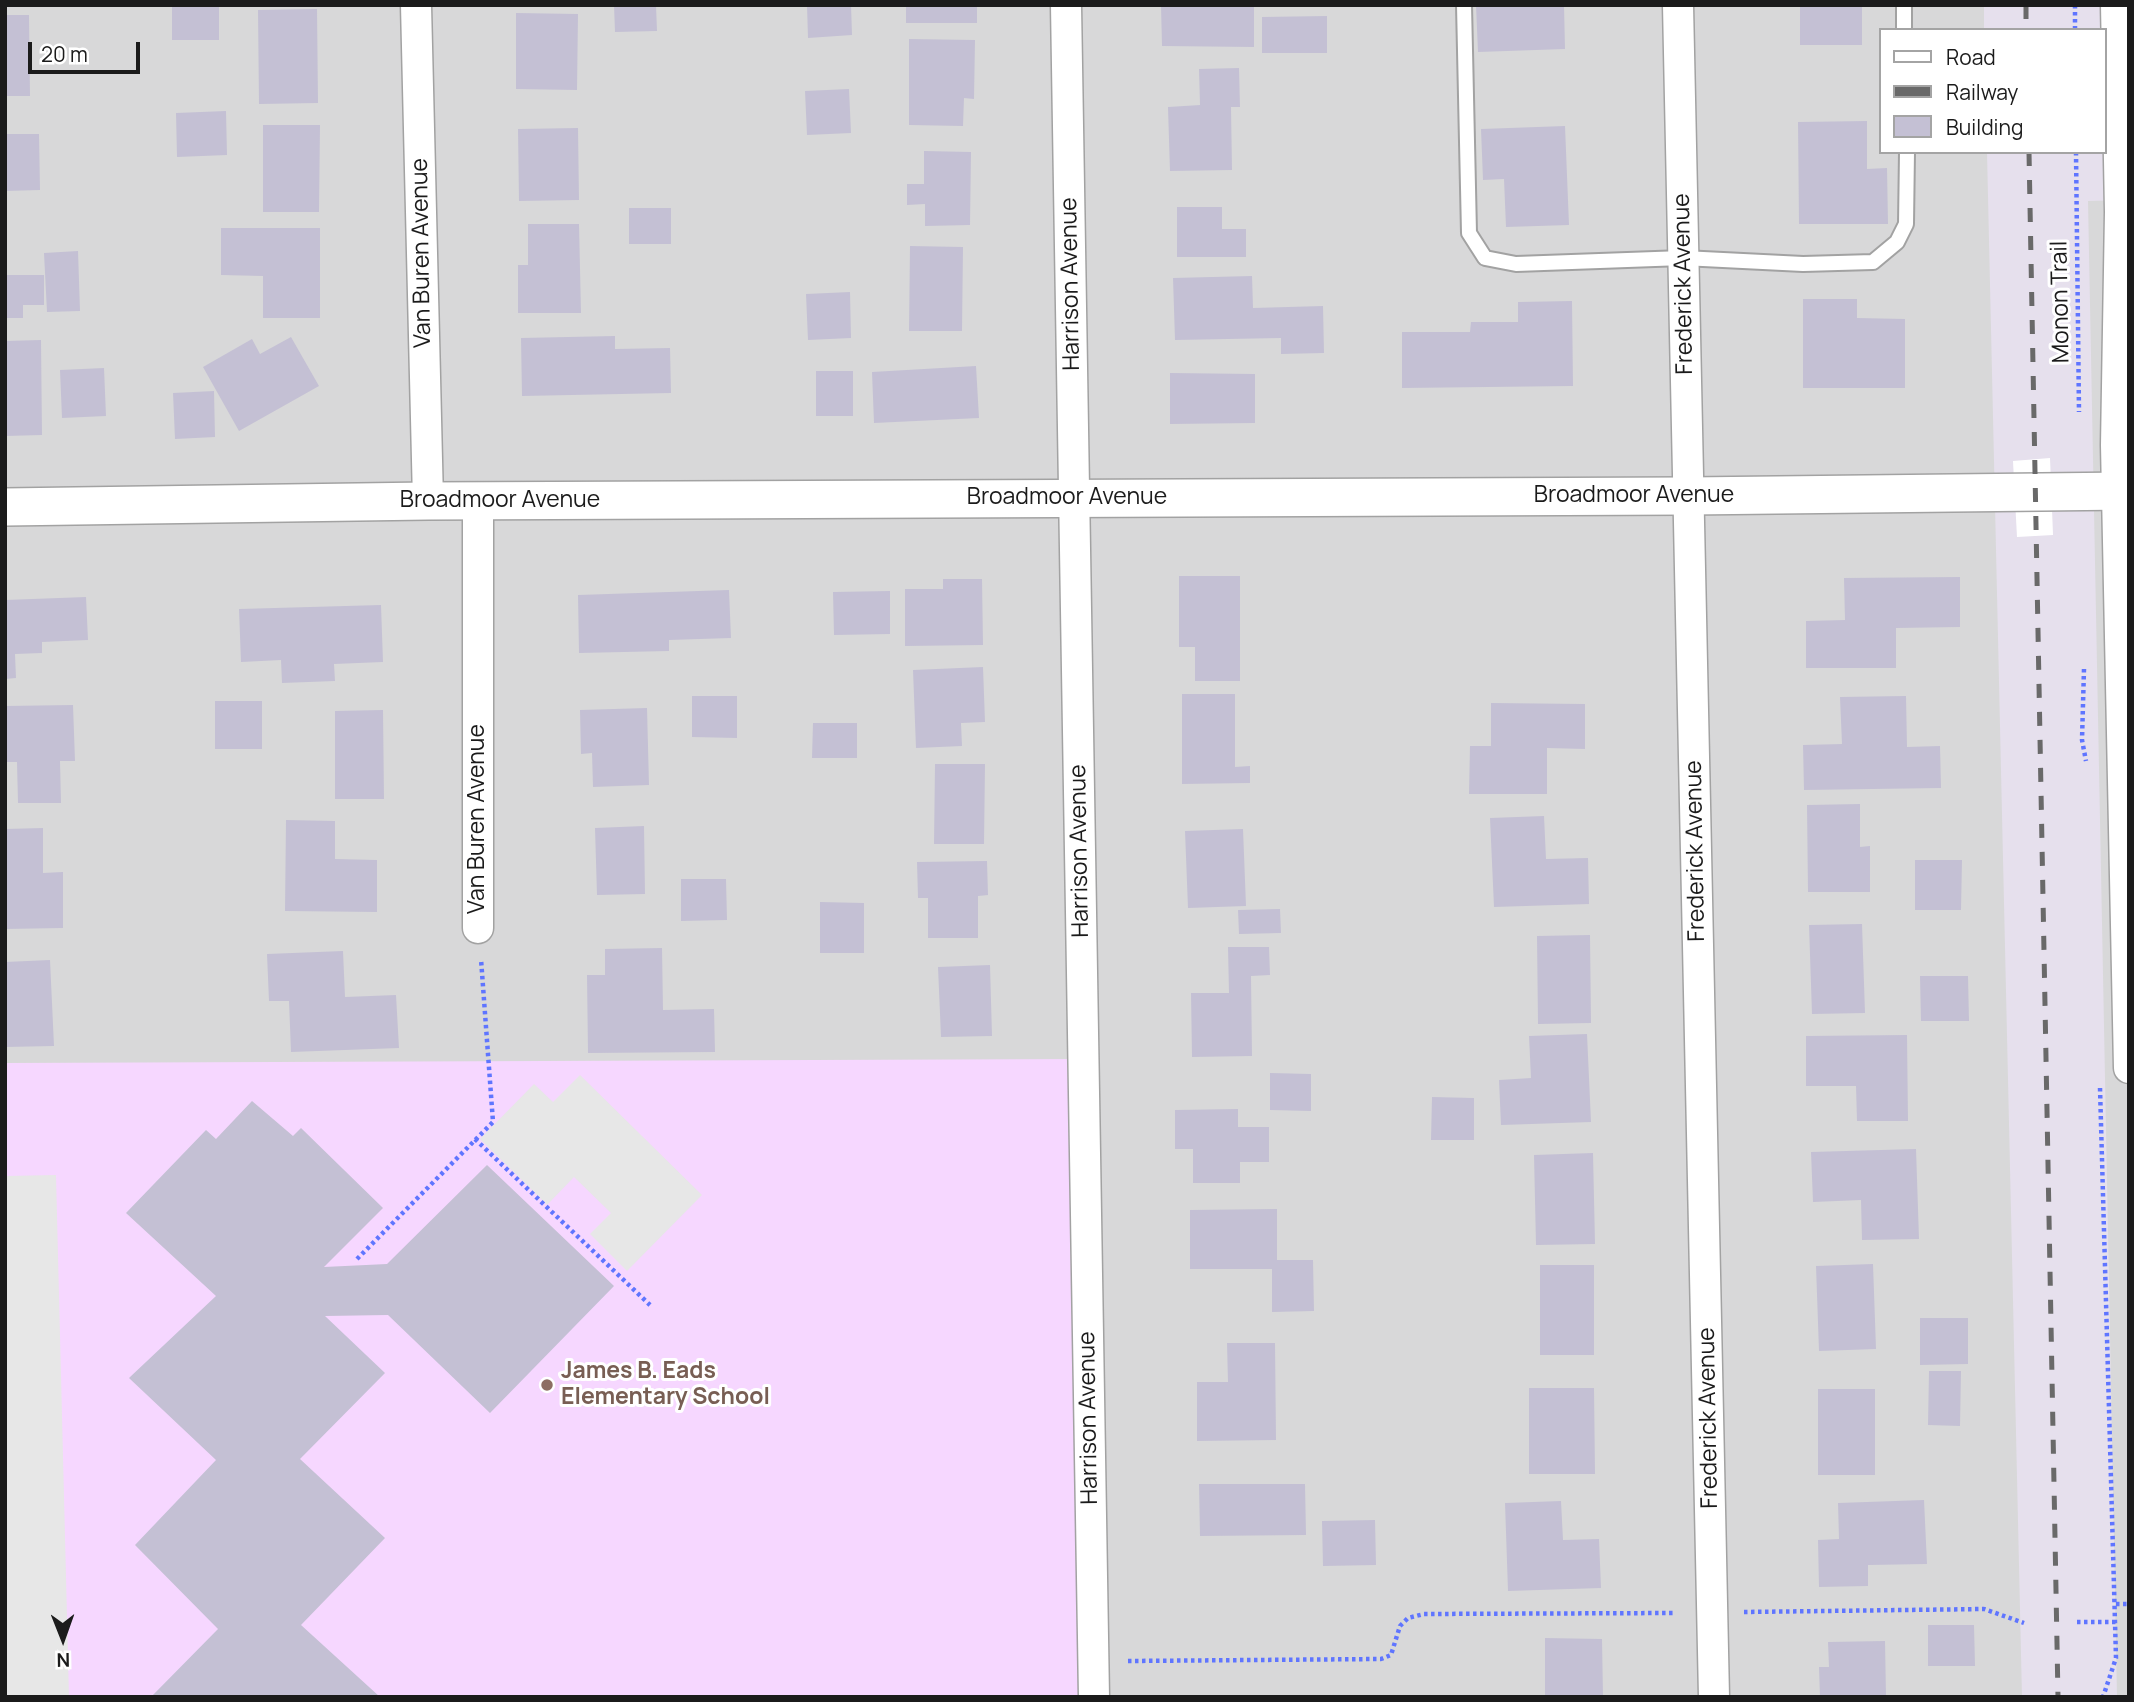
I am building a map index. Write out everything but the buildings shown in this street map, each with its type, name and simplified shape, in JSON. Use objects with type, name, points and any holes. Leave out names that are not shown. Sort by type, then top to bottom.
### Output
[{"type":"street","name":"Van Buren Avenue","points":[[416,5],[428,501]]},
{"type":"street","name":"Harrison Avenue","points":[[1066,5],[1094,1697]]},
{"type":"street","name":"Frederick Avenue","points":[[1678,5],[1714,1697]]},
{"type":"street","points":[[2116,5],[2124,211],[2123,491],[2129,1068]]},
{"type":"street","name":"Broadmoor Avenue","points":[[5,507],[428,501],[1689,496],[2123,491]]},
{"type":"street","name":"Van Buren Avenue","points":[[478,501],[478,928]]},
{"type":"lane","points":[[1464,5],[1469,233],[1485,258],[1516,264],[1683,258],[1803,264],[1873,262],[1897,242],[1906,224],[1907,154]]},
{"type":"lane","points":[[1904,5],[1904,28]]},
{"type":"path","points":[[2074,5],[2075,28]]},
{"type":"path","name":"Monon Trail","points":[[2076,154],[2080,425]]},
{"type":"path","points":[[357,1259],[493,1122],[478,928]]},
{"type":"path","points":[[475,1139],[650,1305]]},
{"type":"path","points":[[2103,1697],[2116,1658],[2112,1542]]},
{"type":"path","points":[[2115,1604],[2129,1604]]},
{"type":"path","points":[[1734,1613],[1984,1609],[2024,1623]]},
{"type":"path","points":[[1128,1661],[1381,1659],[1391,1655],[1400,1626],[1408,1618],[1424,1614],[1674,1613]]},
{"type":"path","points":[[2077,1622],[2116,1622]]},
{"type":"shaded area","points":[[5,5],[1984,5],[1984,28],[1878,28],[1878,154],[1987,154],[2022,1697],[5,1697]]},
{"type":"shaded area","points":[[2129,200],[2129,1697],[2117,1697],[2088,201]]},
{"type":"shaded area","name":"James B. Eads Elementary School","points":[[1083,1059],[1094,1697],[5,1697],[5,1063]]},
{"type":"shaded area","points":[[580,1075],[702,1195],[627,1271],[590,1234],[611,1213],[574,1177],[547,1205],[480,1139],[534,1084],[553,1102]]},
{"type":"shaded area","points":[[56,1175],[69,1697],[5,1697],[5,1176]]},
{"type":"pier","points":[[2050,458],[2053,535],[2017,537],[2013,461]]},
{"type":"railway","points":[[2026,5],[2026,28]]},
{"type":"railway","points":[[2029,154],[2058,1697]]},
{"type":"place","name":"James B. Eads Elementary School","points":[[547,1385]]}]
